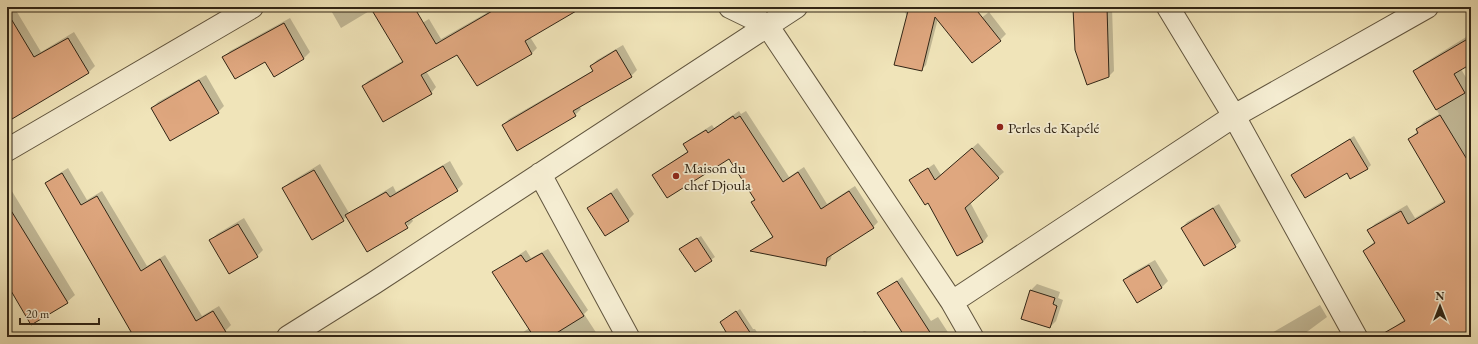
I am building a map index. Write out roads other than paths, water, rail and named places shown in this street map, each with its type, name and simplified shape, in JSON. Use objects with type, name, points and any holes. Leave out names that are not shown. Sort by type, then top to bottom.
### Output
[{"type":"street","points":[[7,150],[252,7]]},
{"type":"street","points":[[730,7],[767,25],[952,302],[972,337]]},
{"type":"street","points":[[288,337],[374,283],[796,7]]},
{"type":"street","points":[[1168,7],[1234,116],[1356,337]]},
{"type":"street","points":[[952,302],[1234,116],[1427,7]]},
{"type":"street","points":[[540,174],[628,337]]},
{"type":"place","name":"Perles de Kapélé","points":[[1000,127]]},
{"type":"place","name":"Maison du chef Djoula","points":[[676,176]]}]
